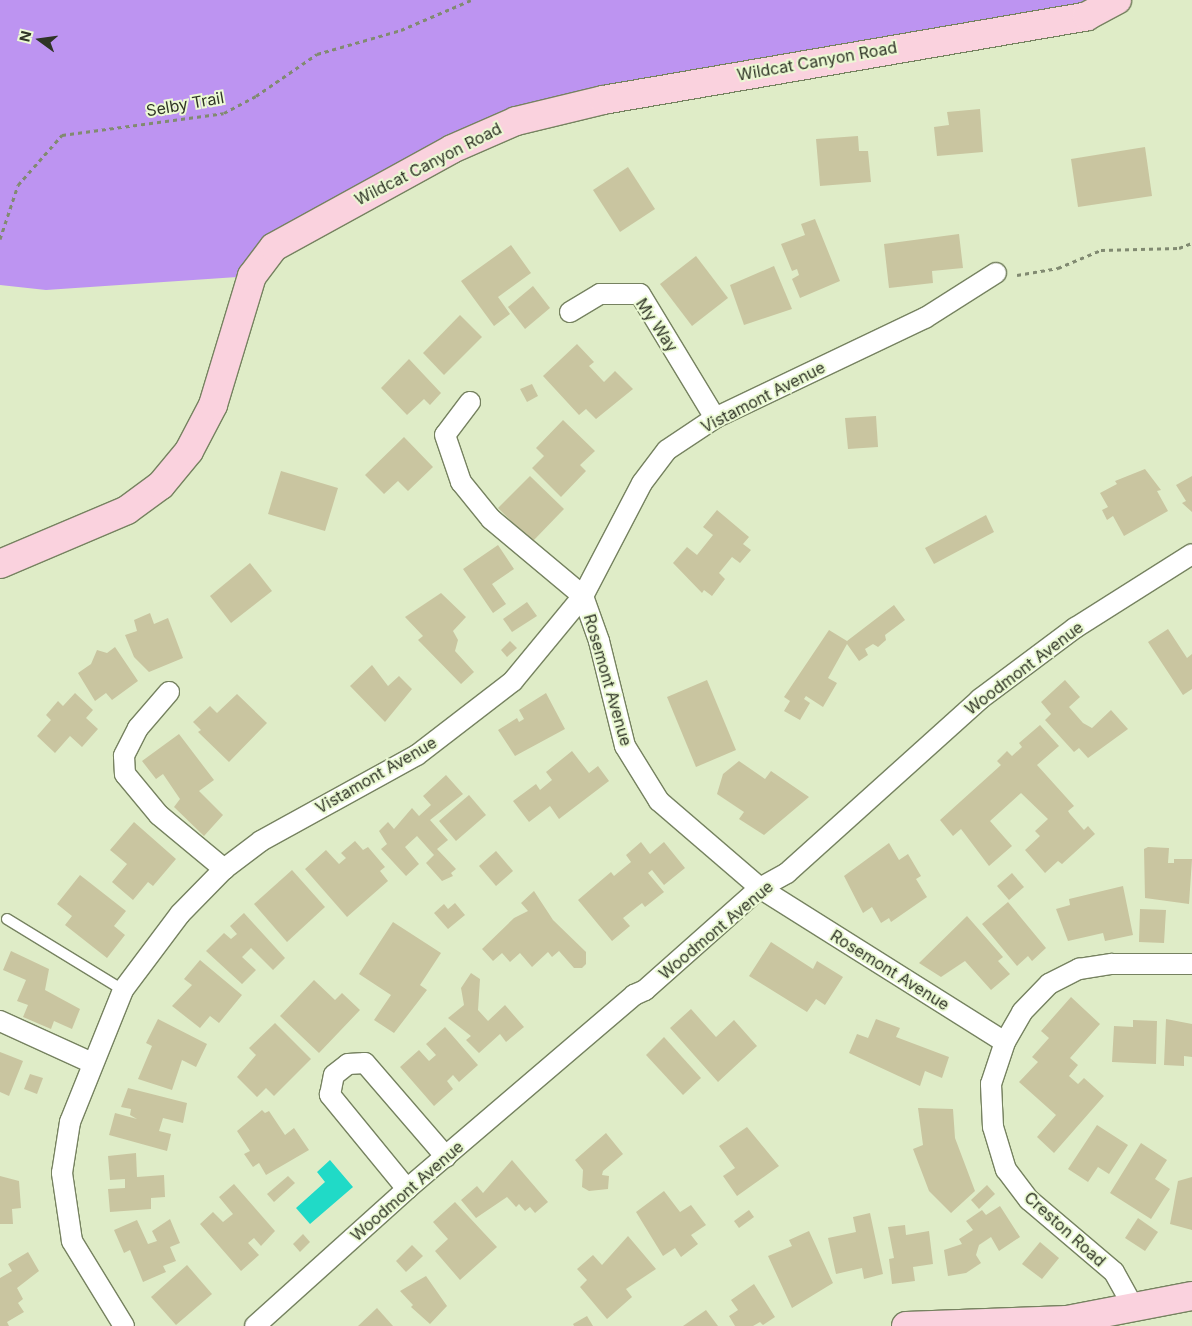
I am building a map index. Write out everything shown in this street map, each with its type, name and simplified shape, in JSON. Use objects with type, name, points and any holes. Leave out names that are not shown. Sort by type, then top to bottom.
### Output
[{"type":"street","name":"Wildcat Canyon Road","points":[[0,564],[127,510],[161,485],[189,451],[213,405],[252,276],[274,247],[452,149],[516,121],[603,100],[1087,16],[1117,0]]},
{"type":"street","name":"Vistamont Avenue","points":[[124,1326],[84,1265],[72,1241],[65,1211],[62,1173],[70,1122],[92,1062],[124,990],[180,914],[224,869],[261,841],[418,755],[463,723],[514,681],[583,596],[642,483],[667,450],[715,418],[925,318],[996,273]]},
{"type":"street","name":"My Way","points":[[570,312],[600,294],[640,294],[715,418]]},
{"type":"street","name":"Rosemont Avenue","points":[[470,402],[445,434],[462,482],[491,519],[583,596],[599,641],[625,746],[658,801],[760,888],[1004,1042]]},
{"type":"street","name":"Woodmont Avenue","points":[[255,1326],[407,1189],[760,888],[787,873],[980,699],[1075,628],[1192,554]]},
{"type":"street","points":[[170,692],[138,728],[124,756],[125,774],[159,815],[224,869]]},
{"type":"street","name":"Creston Road","points":[[1134,1308],[1114,1272],[1029,1200],[1006,1170],[993,1127],[991,1084],[1004,1042],[1022,1012],[1049,984],[1079,969],[1112,964],[1192,964]]},
{"type":"street","points":[[0,1021],[92,1062]]},
{"type":"street","points":[[407,1189],[330,1095],[334,1075],[348,1064],[365,1063],[446,1157]]},
{"type":"street","points":[[906,1326],[1067,1320],[1192,1296]]},
{"type":"lane","points":[[7,919],[124,990]]},
{"type":"path","name":"Selby Trail","points":[[0,239],[18,186],[62,135],[224,113],[256,96],[316,54],[401,30],[471,0]]},
{"type":"path","points":[[996,273],[1023,276],[1058,268],[1102,250],[1179,248],[1192,243]]},
{"type":"shaded area","points":[[0,0],[1117,0],[516,121],[252,276],[46,290],[0,285]]},
{"type":"water","points":[[330,1160],[353,1187],[310,1224],[296,1208],[325,1182],[317,1172]]},
{"type":"building","points":[[980,109],[983,152],[937,156],[934,127],[949,125],[947,112]]},
{"type":"building","points":[[858,136],[859,151],[868,151],[871,182],[820,186],[816,139]]},
{"type":"building","points":[[1145,147],[1152,196],[1078,207],[1071,159]]},
{"type":"building","points":[[628,167],[655,209],[620,232],[593,190]]},
{"type":"building","points":[[815,219],[840,281],[800,298],[792,279],[799,275],[797,269],[792,271],[781,244],[805,235],[801,224]]},
{"type":"building","points":[[959,234],[963,268],[932,271],[933,283],[889,288],[884,244]]},
{"type":"building","points":[[511,245],[531,273],[498,297],[510,314],[494,326],[461,281]]},
{"type":"building","points":[[696,256],[728,298],[692,326],[660,284]]},
{"type":"building","points":[[774,266],[792,309],[744,325],[730,285]]},
{"type":"building","points":[[533,286],[550,308],[525,329],[508,307]]},
{"type":"building","points":[[460,315],[482,337],[444,375],[423,353]]},
{"type":"building","points":[[577,344],[594,362],[589,366],[604,382],[615,371],[633,389],[596,419],[586,409],[579,415],[543,376]]},
{"type":"building","points":[[409,359],[441,393],[430,405],[424,399],[407,415],[381,388]]},
{"type":"building","points":[[532,384],[538,396],[527,402],[520,389]]},
{"type":"building","points":[[876,416],[878,447],[848,449],[845,418]]},
{"type":"building","points":[[563,420],[595,451],[580,465],[586,471],[561,497],[532,468],[544,456],[536,448]]},
{"type":"building","points":[[404,437],[433,467],[408,491],[398,481],[384,494],[365,475]]},
{"type":"building","points":[[1145,469],[1161,490],[1157,491],[1168,511],[1124,536],[1113,516],[1107,520],[1102,510],[1108,507],[1100,493],[1117,484],[1115,481]]},
{"type":"building","points":[[281,471],[338,488],[325,531],[268,514]]},
{"type":"building","points":[[530,476],[564,509],[532,542],[498,508]]},
{"type":"building","points":[[1192,476],[1192,512],[1182,503],[1186,501],[1176,485]]},
{"type":"building","points":[[717,510],[749,537],[743,544],[751,550],[740,563],[732,557],[719,573],[725,579],[712,596],[704,590],[702,593],[673,563],[687,547],[697,555],[713,535],[703,527]]},
{"type":"building","points":[[986,515],[994,532],[934,564],[925,548]]},
{"type":"building","points":[[498,545],[514,569],[492,584],[506,604],[493,613],[463,569]]},
{"type":"building","points":[[250,563],[272,591],[231,623],[210,596]]},
{"type":"building","points":[[441,593],[466,617],[453,631],[458,640],[455,651],[474,672],[461,684],[418,640],[423,636],[405,617]]},
{"type":"building","points":[[527,602],[537,616],[512,632],[503,619]]},
{"type":"building","points":[[894,605],[905,620],[885,635],[886,640],[878,647],[873,644],[865,649],[868,655],[859,661],[847,644],[828,678],[837,683],[823,707],[806,696],[804,699],[810,703],[800,720],[784,711],[790,701],[784,697],[829,630],[847,641]]},
{"type":"building","points":[[150,613],[154,624],[168,618],[183,658],[149,672],[134,657],[125,635],[137,631],[134,620]]},
{"type":"building","points":[[1168,629],[1187,658],[1192,654],[1192,689],[1183,695],[1148,642]]},
{"type":"building","points":[[510,641],[517,648],[507,657],[501,650]]},
{"type":"building","points":[[115,647],[138,681],[112,700],[106,693],[95,701],[78,673],[91,664],[97,650],[107,653]]},
{"type":"building","points":[[372,665],[388,686],[399,676],[412,689],[385,722],[350,686]]},
{"type":"building","points":[[707,680],[736,750],[696,767],[667,697]]},
{"type":"building","points":[[1065,680],[1080,697],[1069,707],[1083,723],[1092,728],[1111,710],[1128,729],[1088,758],[1079,748],[1074,752],[1045,720],[1051,714],[1041,702]]},
{"type":"building","points":[[75,693],[93,710],[86,718],[98,729],[82,747],[70,736],[55,753],[37,736],[51,720],[46,715],[58,701],[63,706]]},
{"type":"building","points":[[546,693],[565,729],[515,756],[498,730],[517,718],[519,722],[524,719],[519,710]]},
{"type":"building","points":[[237,694],[267,723],[229,762],[198,732],[201,730],[193,722],[210,706],[217,713]]},
{"type":"building","points":[[1040,725],[1059,746],[1037,765],[1074,806],[1068,811],[1070,814],[1084,830],[1088,826],[1095,834],[1062,864],[1058,861],[1045,873],[1025,850],[1040,836],[1035,831],[1048,819],[1021,793],[990,821],[1012,846],[989,866],[961,829],[953,836],[940,820],[1001,765],[997,761],[1007,751],[1012,756],[1022,747],[1019,743]]},
{"type":"building","points":[[179,734],[214,780],[199,791],[223,815],[204,836],[174,807],[180,799],[163,774],[156,779],[142,761]]},
{"type":"building","points":[[572,751],[589,773],[598,766],[609,781],[559,819],[550,806],[529,822],[513,801],[536,784],[540,790],[552,780],[546,772]]},
{"type":"building","points":[[739,761],[765,779],[771,771],[809,797],[764,835],[739,819],[744,812],[717,794],[723,774]]},
{"type":"building","points":[[446,775],[463,794],[430,820],[448,840],[437,849],[456,869],[451,873],[453,876],[442,881],[426,863],[434,855],[417,836],[405,847],[419,864],[406,876],[381,849],[387,844],[379,831],[388,822],[394,829],[412,808],[419,816],[431,805],[423,796]]},
{"type":"building","points":[[469,795],[486,815],[456,841],[439,821]]},
{"type":"building","points":[[134,822],[176,859],[153,886],[148,882],[133,900],[112,882],[127,864],[110,850]]},
{"type":"building","points":[[355,841],[363,850],[368,847],[385,867],[380,871],[388,881],[347,917],[305,869],[326,850],[339,864],[346,858],[341,853]]},
{"type":"building","points":[[641,842],[650,854],[664,842],[685,868],[664,885],[652,870],[648,873],[664,892],[645,907],[642,903],[623,918],[630,926],[612,941],[578,900],[611,872],[614,876],[631,862],[626,855]]},
{"type":"building","points":[[889,843],[899,860],[908,854],[921,876],[916,879],[927,897],[891,922],[889,918],[881,923],[872,907],[863,913],[844,876]]},
{"type":"building","points":[[1148,847],[1169,848],[1168,863],[1174,863],[1174,859],[1192,859],[1189,904],[1145,898],[1144,849]]},
{"type":"building","points":[[496,851],[513,871],[496,886],[479,866]]},
{"type":"building","points":[[292,870],[325,907],[287,942],[254,904]]},
{"type":"building","points":[[1012,873],[1024,887],[1009,900],[997,886]]},
{"type":"building","points":[[80,875],[126,911],[114,926],[125,935],[107,958],[65,925],[72,916],[57,904]]},
{"type":"building","points":[[1123,886],[1133,935],[1105,941],[1103,933],[1068,941],[1056,909],[1070,905],[1069,899]]},
{"type":"building","points":[[534,891],[553,920],[586,952],[586,964],[582,968],[574,968],[559,951],[552,957],[548,952],[532,967],[520,953],[510,962],[502,953],[493,961],[482,949],[514,918],[528,911],[521,903]]},
{"type":"building","points":[[1008,902],[1046,948],[1032,961],[1028,956],[1017,966],[982,924]]},
{"type":"building","points":[[455,903],[465,915],[448,929],[434,913],[444,904],[448,909]]},
{"type":"building","points":[[1140,909],[1166,910],[1164,943],[1139,942]]},
{"type":"building","points":[[244,913],[285,958],[273,970],[251,948],[242,957],[256,970],[242,984],[206,951],[224,933],[231,939],[237,934],[230,926]]},
{"type":"building","points":[[967,916],[1003,957],[998,961],[1010,974],[991,990],[965,961],[941,977],[919,963]]},
{"type":"building","points":[[393,922],[441,953],[420,985],[427,990],[394,1033],[374,1020],[391,995],[359,974]]},
{"type":"building","points":[[771,942],[813,969],[817,961],[843,977],[825,1005],[816,999],[807,1012],[749,976]]},
{"type":"building","points":[[11,951],[49,969],[45,990],[80,1009],[72,1029],[54,1021],[51,1029],[23,1017],[28,1005],[17,1001],[26,980],[3,970]]},
{"type":"building","points":[[200,960],[242,995],[219,1023],[210,1016],[200,1028],[172,1006],[192,985],[184,979]]},
{"type":"building","points":[[471,973],[480,979],[478,1010],[488,1021],[505,1005],[524,1027],[506,1042],[500,1034],[479,1053],[466,1040],[471,1036],[448,1018],[464,1005],[461,988]]},
{"type":"building","points":[[314,980],[335,1000],[342,993],[360,1010],[319,1053],[280,1016]]},
{"type":"building","points":[[1071,997],[1100,1024],[1070,1058],[1078,1065],[1069,1076],[1078,1084],[1084,1078],[1104,1096],[1054,1153],[1037,1137],[1056,1115],[1019,1082],[1038,1062],[1032,1057],[1049,1038],[1041,1031]]},
{"type":"building","points":[[691,1009],[716,1037],[734,1020],[757,1046],[718,1082],[670,1028]]},
{"type":"building","points":[[158,1019],[207,1044],[196,1067],[182,1060],[172,1090],[138,1079],[152,1046],[146,1043]]},
{"type":"building","points":[[876,1019],[900,1028],[896,1037],[949,1057],[942,1078],[925,1071],[920,1086],[849,1053],[857,1034],[868,1038]]},
{"type":"building","points":[[1166,1019],[1192,1024],[1192,1057],[1184,1056],[1184,1066],[1164,1065]]},
{"type":"building","points":[[1133,1020],[1157,1021],[1156,1064],[1112,1062],[1114,1026],[1133,1027]]},
{"type":"building","points":[[275,1023],[311,1059],[274,1096],[266,1088],[257,1097],[237,1077],[256,1055],[249,1048]]},
{"type":"building","points":[[445,1027],[478,1065],[459,1082],[453,1075],[447,1081],[453,1089],[434,1106],[400,1067],[419,1050],[429,1061],[436,1055],[426,1044]]},
{"type":"building","points":[[664,1037],[701,1078],[683,1095],[646,1055]]},
{"type":"building","points":[[0,1052],[23,1061],[9,1096],[0,1092]]},
{"type":"building","points":[[30,1074],[43,1078],[37,1094],[24,1089]]},
{"type":"building","points":[[128,1088],[187,1103],[183,1123],[163,1118],[159,1131],[171,1134],[167,1151],[109,1135],[115,1113],[137,1119],[130,1115],[131,1109],[121,1107]]},
{"type":"building","points":[[918,1108],[953,1109],[955,1138],[975,1191],[951,1213],[929,1191],[913,1149],[923,1145]]},
{"type":"building","points":[[262,1110],[265,1113],[269,1111],[285,1135],[294,1128],[309,1150],[266,1175],[259,1163],[253,1167],[244,1154],[250,1151],[237,1131]]},
{"type":"building","points":[[1097,1125],[1128,1145],[1109,1174],[1098,1167],[1088,1182],[1068,1169]]},
{"type":"building","points":[[747,1127],[779,1166],[737,1196],[723,1176],[735,1168],[719,1146]]},
{"type":"building","points":[[606,1133],[623,1154],[603,1171],[602,1175],[609,1176],[608,1189],[589,1191],[582,1187],[583,1170],[575,1160]]},
{"type":"building","points":[[1141,1143],[1167,1160],[1155,1179],[1170,1189],[1151,1219],[1110,1193]]},
{"type":"building","points":[[136,1153],[137,1177],[164,1175],[165,1197],[151,1198],[151,1209],[110,1212],[108,1189],[125,1188],[125,1179],[110,1180],[108,1156]]},
{"type":"building","points":[[512,1160],[548,1202],[535,1213],[530,1207],[525,1211],[519,1204],[516,1207],[507,1197],[476,1218],[461,1200],[477,1186],[483,1193]]},
{"type":"building","points":[[0,1176],[19,1181],[21,1208],[12,1209],[13,1224],[0,1224]]},
{"type":"building","points":[[288,1176],[295,1183],[274,1202],[267,1194]]},
{"type":"building","points":[[1192,1177],[1192,1230],[1170,1224],[1178,1181]]},
{"type":"building","points":[[234,1184],[275,1231],[261,1246],[254,1238],[248,1243],[259,1255],[241,1271],[200,1224],[213,1212],[223,1222],[233,1214],[219,1197]]},
{"type":"building","points":[[987,1185],[995,1194],[979,1209],[971,1200]]},
{"type":"building","points":[[664,1191],[680,1212],[691,1205],[706,1225],[691,1235],[698,1244],[681,1257],[675,1248],[663,1256],[636,1212]]},
{"type":"building","points":[[455,1202],[497,1247],[460,1280],[435,1251],[448,1239],[433,1222]]},
{"type":"building","points":[[1000,1206],[1020,1237],[999,1251],[991,1237],[979,1245],[976,1255],[981,1263],[966,1273],[948,1276],[944,1250],[962,1244],[959,1239],[973,1230],[966,1221],[982,1210],[986,1215]]},
{"type":"building","points":[[749,1210],[754,1217],[739,1228],[734,1221]]},
{"type":"building","points":[[870,1213],[883,1274],[864,1279],[862,1268],[836,1274],[828,1238],[856,1232],[853,1217]]},
{"type":"building","points":[[1138,1218],[1158,1232],[1145,1251],[1125,1238]]},
{"type":"building","points":[[170,1219],[180,1243],[170,1247],[176,1261],[163,1266],[166,1272],[143,1282],[130,1250],[124,1253],[114,1230],[137,1220],[148,1244],[157,1241],[152,1231]]},
{"type":"building","points":[[905,1225],[906,1235],[929,1231],[933,1264],[913,1267],[915,1281],[892,1284],[889,1259],[894,1258],[888,1227]]},
{"type":"building","points":[[809,1231],[833,1283],[792,1308],[768,1256],[792,1246],[789,1240]]},
{"type":"building","points":[[303,1234],[310,1242],[300,1252],[293,1244]]},
{"type":"building","points":[[628,1236],[656,1269],[626,1289],[632,1297],[607,1319],[580,1287],[587,1280],[577,1269],[593,1255],[602,1265]]},
{"type":"building","points":[[1040,1242],[1059,1258],[1042,1279],[1022,1264]]},
{"type":"building","points":[[412,1245],[423,1256],[406,1272],[396,1261]]},
{"type":"building","points":[[28,1252],[39,1271],[17,1288],[23,1299],[18,1303],[24,1312],[7,1322],[9,1326],[0,1326],[0,1278],[12,1271],[8,1264]]},
{"type":"building","points":[[187,1265],[212,1294],[176,1325],[151,1297]]},
{"type":"building","points":[[426,1276],[447,1306],[430,1324],[411,1307],[413,1305],[400,1291]]},
{"type":"building","points":[[754,1284],[775,1317],[763,1325],[760,1322],[753,1326],[735,1326],[729,1316],[738,1310],[731,1300]]},
{"type":"building","points":[[377,1308],[393,1326],[358,1326]]},
{"type":"building","points":[[706,1310],[718,1326],[683,1326]]},
{"type":"building","points":[[587,1316],[593,1326],[574,1326],[573,1324]]}]
